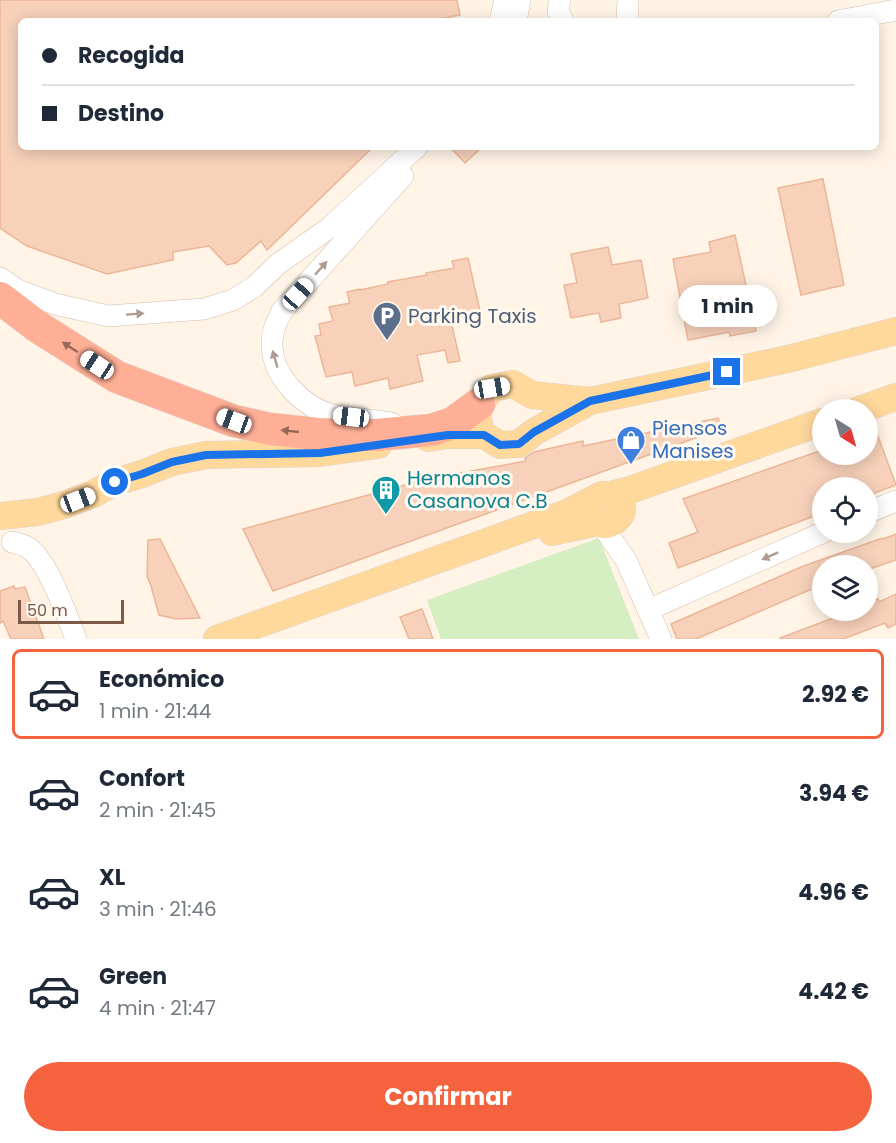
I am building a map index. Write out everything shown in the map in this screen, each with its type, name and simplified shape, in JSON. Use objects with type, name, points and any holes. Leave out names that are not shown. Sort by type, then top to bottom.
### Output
[{"type":"highway","points":[[0,298],[38,327],[117,377],[234,421],[270,429],[318,434],[375,435],[432,430],[453,423],[479,404]]},
{"type":"main road","points":[[0,516],[38,512],[64,505],[93,494],[115,482],[172,462],[206,455],[320,453],[448,435],[484,435],[500,445],[519,444],[534,432],[590,401],[788,359],[896,331]]},
{"type":"main road","points":[[484,435],[478,420],[479,404],[492,388],[513,384],[532,395],[590,401]]},
{"type":"main road","points":[[532,395],[539,413],[534,432]]},
{"type":"main road","points":[[878,403],[896,397]]},
{"type":"main road","points":[[878,406],[896,397]]},
{"type":"main road","points":[[217,639],[567,513],[608,511],[640,486],[812,426]]},
{"type":"main road","points":[[242,639],[372,592],[558,530],[812,436]]},
{"type":"street","points":[[489,18],[492,0]]},
{"type":"street","points":[[501,18],[505,0]]},
{"type":"street","points":[[517,18],[520,0]]},
{"type":"street","points":[[560,0],[558,11],[562,18]]},
{"type":"street","points":[[854,18],[896,10]]},
{"type":"street","points":[[0,278],[18,290],[55,304],[108,316],[204,309],[233,300],[254,287],[278,264],[329,228],[414,150]]},
{"type":"street","points":[[414,150],[403,176],[282,311],[274,327],[272,347],[278,370],[290,387],[307,404],[332,415],[408,424],[432,430]]},
{"type":"street","points":[[878,508],[896,501]]},
{"type":"street","points":[[608,511],[626,560],[661,639]]},
{"type":"street","points":[[648,610],[812,537]]},
{"type":"street","points":[[12,542],[29,547],[42,563],[76,639]]},
{"type":"green space","points":[[599,538],[639,639],[441,639],[427,600]]},
{"type":"building","points":[[0,0],[457,0],[460,15],[446,18],[18,18],[18,150],[370,150],[267,250],[261,241],[236,263],[227,265],[209,246],[173,252],[173,260],[107,274],[27,246],[0,228]]},
{"type":"building","points":[[453,150],[479,150],[465,163]]},
{"type":"building","points":[[823,179],[844,285],[801,295],[778,188]]},
{"type":"building","points":[[735,235],[756,331],[730,336],[729,332],[688,340],[673,259],[711,252],[709,242]]},
{"type":"building","points":[[608,247],[612,265],[641,260],[648,298],[619,304],[621,318],[601,322],[599,313],[571,318],[564,285],[577,283],[571,254]]},
{"type":"building","name":"Parking Taxis","points":[[468,258],[480,311],[450,317],[460,361],[448,363],[445,350],[417,355],[423,381],[390,389],[388,378],[355,386],[352,372],[326,377],[315,336],[321,335],[319,324],[333,321],[329,307],[350,303],[347,292],[454,268],[452,261]]},
{"type":"building","name":"Hermanos Casanova C.B","points":[[718,418],[723,428],[273,591],[243,529],[427,479],[526,461],[525,458],[534,452],[583,441],[583,446]]},
{"type":"building","points":[[878,436],[896,485],[878,492],[878,477],[812,477],[812,517],[678,568],[669,543],[698,532],[683,499],[812,454],[812,465],[878,465]]},
{"type":"building","points":[[896,534],[896,560],[878,566],[878,555],[835,555],[868,543],[878,543],[878,539]]},
{"type":"building","points":[[160,539],[200,618],[176,619],[159,615],[147,576],[148,540]]},
{"type":"building","points":[[812,563],[812,589],[696,639],[677,639],[671,624]]},
{"type":"building","points":[[14,586],[15,589],[25,587],[44,639],[11,639],[3,621],[0,623],[0,591]]},
{"type":"building","points":[[896,594],[896,624],[888,628],[885,623],[843,639],[780,638],[825,621],[878,621],[878,599],[879,602]]},
{"type":"building","points":[[422,609],[433,639],[409,639],[400,617]]},
{"type":"place","name":"Parking Taxis","points":[[387,342]]},
{"type":"place","name":"Piensos Manises","points":[[631,466]]},
{"type":"place","name":"Hermanos Casanova C.B","points":[[386,516]]},
{"type":"route","points":[[115,482],[172,462],[206,455],[320,453],[448,435],[484,435],[500,445],[519,444],[534,432],[590,401],[727,372]]}]
